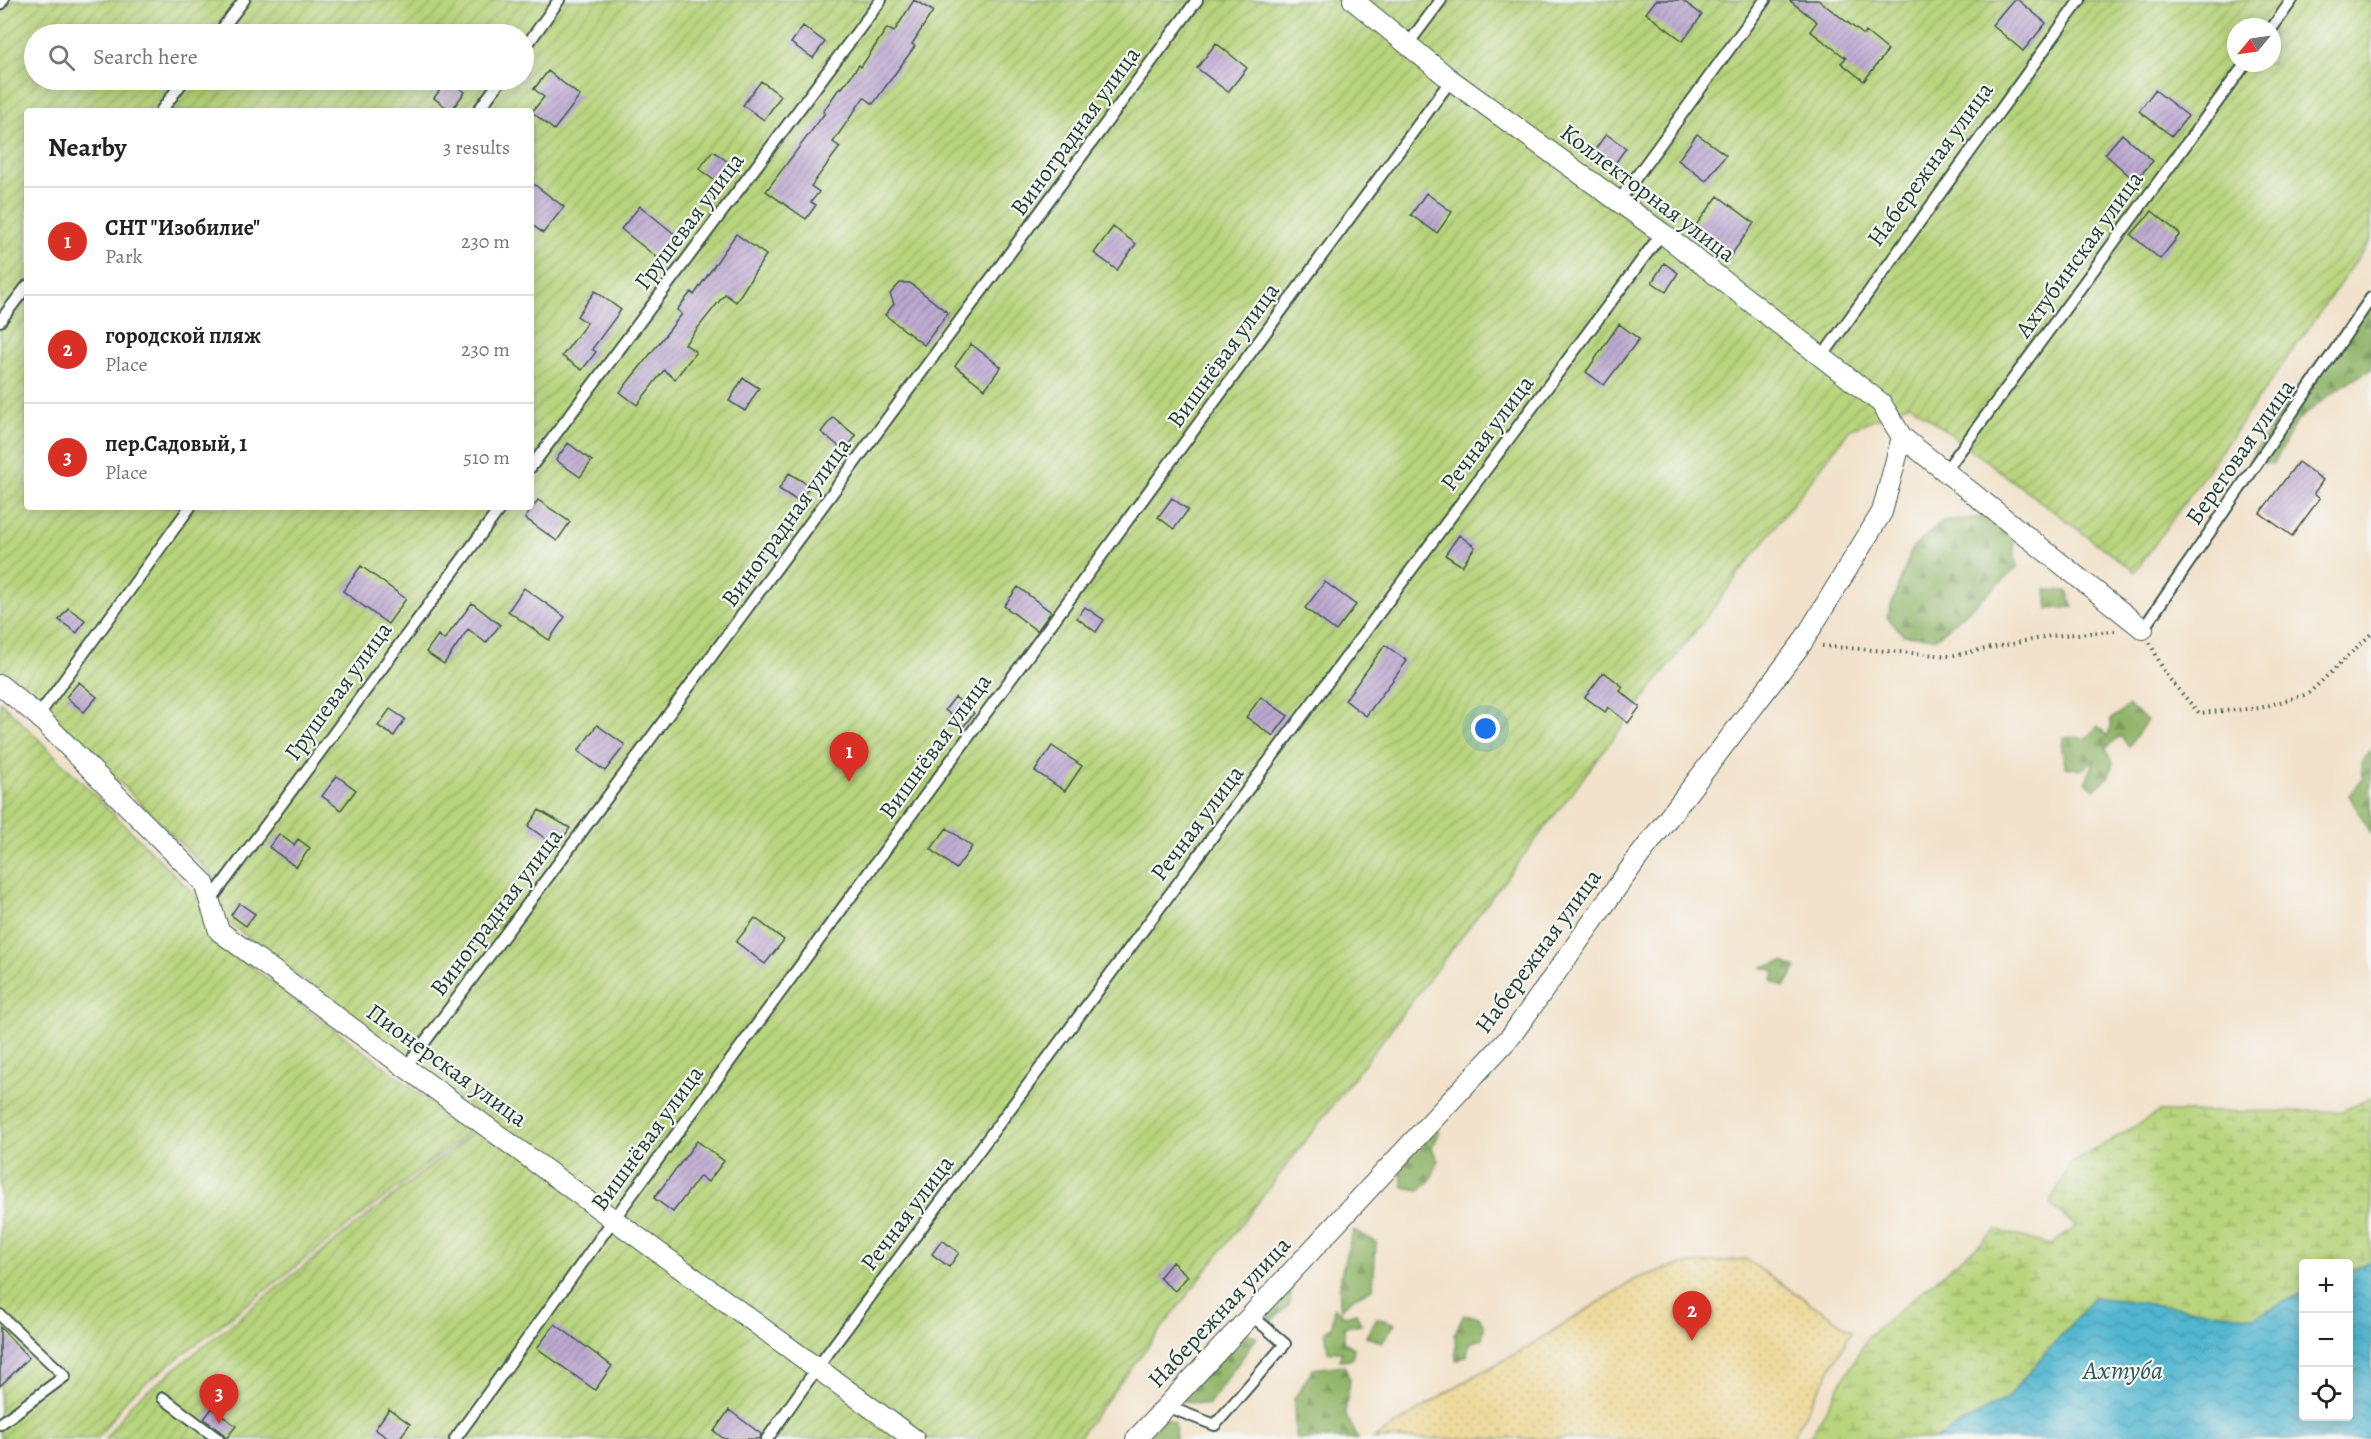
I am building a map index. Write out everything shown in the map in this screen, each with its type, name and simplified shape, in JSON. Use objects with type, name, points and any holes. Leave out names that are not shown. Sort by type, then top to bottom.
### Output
[{"type":"street","name":"Коллекторная улица","points":[[1353,0],[1451,80],[1662,233],[1881,403],[1902,437]]},
{"type":"street","points":[[1902,437],[2143,629]]},
{"type":"street","name":"Набережная улица","points":[[1136,1439],[1511,1036],[1637,859],[1802,643],[1882,512],[1902,437]]},
{"type":"street","name":"Пионерская улица","points":[[0,686],[38,716],[204,883],[219,932],[914,1439]]},
{"type":"lane","points":[[226,24],[244,0]]},
{"type":"lane","points":[[534,35],[559,0]]},
{"type":"lane","name":"Грушевая улица","points":[[534,463],[881,0]]},
{"type":"lane","name":"Виноградная улица","points":[[406,1067],[1197,0]]},
{"type":"lane","points":[[1408,44],[1441,0]]},
{"type":"lane","points":[[1618,202],[1765,0]]},
{"type":"lane","name":"Набережная улица","points":[[1821,358],[2080,0]]},
{"type":"lane","points":[[2279,18],[2292,0]]},
{"type":"lane","name":"Ахтубинская улица","points":[[1946,470],[2239,72]]},
{"type":"lane","name":"Вишнёвая улица","points":[[455,1439],[614,1219],[1451,80]]},
{"type":"lane","points":[[163,108],[177,90]]},
{"type":"lane","points":[[480,108],[494,90]]},
{"type":"lane","name":"Речная улица","points":[[767,1439],[817,1368],[1662,233]]},
{"type":"lane","points":[[0,321],[24,290]]},
{"type":"lane","name":"Береговая улица","points":[[2143,629],[2371,298]]},
{"type":"lane","points":[[38,716],[188,510]]},
{"type":"lane","name":"Грушевая улица","points":[[210,901],[499,510]]},
{"type":"lane","points":[[0,1315],[64,1376],[0,1424]]},
{"type":"lane","points":[[1166,1406],[1215,1425],[1285,1344],[1251,1315]]},
{"type":"lane","points":[[163,1398],[218,1439]]},
{"type":"path","points":[[1802,643],[1843,649],[1950,656],[2051,636],[2143,629],[2166,675],[2199,713],[2260,708],[2308,694],[2371,634]]},
{"type":"green space","points":[[0,0],[2371,0],[2371,240],[2135,572],[1910,404],[1850,429],[1077,1439],[105,1439],[132,1403],[487,1121],[224,919],[213,876],[25,688],[0,668]]},
{"type":"green space","points":[[2371,292],[2371,369],[2342,386],[2296,421],[2274,464],[2249,461],[2289,399]]},
{"type":"green space","points":[[1988,517],[2012,534],[2017,568],[1936,638],[1904,635],[1887,617],[1912,549],[1942,521]]},
{"type":"green space","points":[[2046,590],[2067,591],[2073,607],[2048,609]]},
{"type":"green space","points":[[0,701],[201,901],[213,938],[470,1131],[129,1396],[97,1439],[0,1439]]},
{"type":"green space","points":[[2128,706],[2147,720],[2129,746],[2120,736],[2106,748],[2113,762],[2109,776],[2094,789],[2086,781],[2095,760],[2081,770],[2066,767],[2062,751],[2063,737],[2086,738],[2098,726],[2108,737],[2111,720]]},
{"type":"green space","points":[[2371,749],[2371,834],[2349,795],[2363,778],[2362,761]]},
{"type":"green space","points":[[1783,962],[1797,968],[1784,987],[1772,981],[1775,971],[1761,967]]},
{"type":"green space","points":[[2371,1098],[2371,1261],[2353,1270],[2353,1259],[2299,1259],[2299,1295],[2254,1317],[2094,1297],[2007,1398],[1935,1439],[1809,1439],[1867,1338],[1997,1230],[2051,1245],[2076,1227],[2050,1204],[2070,1164],[2159,1112],[2342,1111]]},
{"type":"green space","points":[[1440,1121],[1439,1134],[1432,1148],[1438,1161],[1431,1179],[1420,1190],[1403,1187],[1400,1166]]},
{"type":"green space","points":[[1354,1230],[1376,1242],[1373,1289],[1354,1297],[1341,1310],[1341,1280]]},
{"type":"green space","points":[[1281,1288],[1292,1288],[1289,1305],[1271,1321],[1259,1314]]},
{"type":"green space","points":[[1334,1307],[1345,1316],[1356,1313],[1361,1324],[1344,1327],[1344,1342],[1354,1348],[1352,1359],[1339,1360],[1342,1352],[1328,1352],[1325,1331],[1332,1327]]},
{"type":"green space","points":[[1464,1315],[1479,1317],[1484,1327],[1482,1339],[1469,1343],[1467,1356],[1456,1361],[1455,1333]]},
{"type":"green space","points":[[1377,1318],[1395,1324],[1382,1342],[1366,1336]]},
{"type":"green space","points":[[1244,1332],[1257,1337],[1208,1405],[1181,1400]]},
{"type":"green space","points":[[1344,1365],[1350,1380],[1345,1413],[1358,1439],[1297,1439],[1294,1399],[1313,1369]]},
{"type":"green space","points":[[1165,1418],[1175,1423],[1176,1439],[1145,1439]]},
{"type":"sand","points":[[1745,1259],[1852,1331],[1791,1439],[1373,1439],[1636,1279],[1675,1266]]},
{"type":"water","name":"Ахтуба","points":[[2371,1261],[2371,1439],[1935,1439],[2007,1398],[2094,1297],[2254,1317],[2299,1295],[2299,1421],[2353,1421],[2353,1270]]},
{"type":"building","points":[[914,0],[933,11],[912,44],[915,46],[873,104],[864,97],[833,142],[840,147],[811,186],[819,192],[811,202],[816,205],[806,219],[766,191],[825,113],[823,112],[840,87],[842,88],[859,65],[861,67],[887,28],[894,32]]},
{"type":"building","points":[[1656,0],[1682,0],[1702,15],[1683,41],[1646,13]]},
{"type":"building","points":[[1789,0],[1818,0],[1864,35],[1866,32],[1888,50],[1864,81],[1841,63],[1846,58],[1810,31],[1817,22]]},
{"type":"building","points":[[2013,0],[2018,0],[2046,23],[2023,51],[1992,25]]},
{"type":"building","points":[[803,26],[825,42],[813,58],[791,43]]},
{"type":"building","points":[[1216,43],[1247,68],[1228,92],[1197,68]]},
{"type":"building","points":[[548,71],[580,96],[554,130],[534,114],[534,110],[544,97],[534,89]]},
{"type":"building","points":[[761,81],[781,96],[764,120],[743,105]]},
{"type":"building","points":[[440,90],[465,92],[453,108],[447,108],[434,98]]},
{"type":"building","points":[[2155,90],[2188,116],[2172,136],[2139,111]]},
{"type":"building","points":[[1606,134],[1626,148],[1614,165],[1594,151]]},
{"type":"building","points":[[1697,134],[1726,155],[1706,181],[1678,160]]},
{"type":"building","points":[[2122,134],[2153,161],[2135,181],[2105,154]]},
{"type":"building","points":[[713,151],[735,167],[722,186],[699,169]]},
{"type":"building","points":[[534,184],[564,207],[543,233],[534,226]]},
{"type":"building","points":[[1426,193],[1452,212],[1437,233],[1411,215]]},
{"type":"building","points":[[1718,196],[1754,223],[1727,261],[1690,233]]},
{"type":"building","points":[[640,206],[677,236],[659,259],[621,229]]},
{"type":"building","points":[[2152,211],[2180,234],[2160,259],[2131,235]]},
{"type":"building","points":[[1113,227],[1136,244],[1117,270],[1094,253]]},
{"type":"building","points":[[736,234],[766,255],[736,302],[725,294],[685,344],[696,352],[675,379],[664,370],[637,405],[620,392],[682,314],[677,310],[691,292],[694,295]]},
{"type":"building","points":[[1664,263],[1678,273],[1666,292],[1652,282]]},
{"type":"building","points":[[900,283],[910,283],[948,313],[924,345],[885,315],[894,304],[890,294]]},
{"type":"building","points":[[595,291],[621,310],[592,349],[596,352],[582,370],[562,356],[587,323],[577,316]]},
{"type":"building","points":[[1619,324],[1639,339],[1604,385],[1586,372]]},
{"type":"building","points":[[971,344],[1001,367],[985,389],[955,366]]},
{"type":"building","points":[[743,378],[759,388],[745,411],[729,401]]},
{"type":"building","points":[[833,417],[856,436],[845,451],[821,432]]},
{"type":"building","points":[[568,443],[592,461],[580,477],[556,460]]},
{"type":"building","points":[[2298,462],[2323,480],[2314,493],[2320,498],[2292,536],[2260,513]]},
{"type":"building","points":[[789,473],[810,486],[799,502],[779,489]]},
{"type":"building","points":[[1172,498],[1188,510],[1174,529],[1158,517]]},
{"type":"building","points":[[538,500],[570,522],[557,541],[525,518],[531,510],[534,510]]},
{"type":"building","points":[[1459,535],[1475,547],[1462,566],[1445,555]]},
{"type":"building","points":[[361,566],[406,599],[388,624],[343,591]]},
{"type":"building","points":[[1325,582],[1356,605],[1336,631],[1305,608]]},
{"type":"building","points":[[1018,587],[1051,612],[1037,631],[1004,606]]},
{"type":"building","points":[[524,588],[565,617],[549,640],[508,611]]},
{"type":"building","points":[[472,603],[500,625],[486,643],[468,629],[444,664],[426,652],[438,635],[444,640]]},
{"type":"building","points":[[1085,607],[1104,620],[1096,632],[1077,618]]},
{"type":"building","points":[[68,608],[85,620],[77,633],[59,620]]},
{"type":"building","points":[[1385,645],[1407,661],[1366,716],[1345,700]]},
{"type":"building","points":[[1604,672],[1623,687],[1620,691],[1640,707],[1628,723],[1608,707],[1605,712],[1585,697]]},
{"type":"building","points":[[79,682],[97,697],[84,712],[66,697]]},
{"type":"building","points":[[955,697],[974,713],[964,726],[945,710]]},
{"type":"building","points":[[1261,697],[1288,716],[1273,736],[1246,717]]},
{"type":"building","points":[[390,709],[405,719],[394,736],[378,726]]},
{"type":"building","points":[[597,725],[625,745],[605,771],[578,751]]},
{"type":"building","points":[[1052,746],[1082,766],[1065,791],[1035,771]]},
{"type":"building","points":[[337,776],[356,790],[341,810],[322,796]]},
{"type":"building","points":[[539,810],[570,828],[557,847],[528,826]]},
{"type":"building","points":[[947,828],[972,847],[956,869],[931,849]]},
{"type":"building","points":[[279,834],[294,845],[298,839],[310,848],[296,867],[269,847]]},
{"type":"building","points":[[239,903],[255,914],[246,926],[231,915]]},
{"type":"building","points":[[755,918],[784,940],[765,964],[736,942]]},
{"type":"building","points":[[697,1141],[724,1161],[708,1182],[700,1176],[673,1212],[654,1198]]},
{"type":"building","points":[[942,1240],[959,1253],[949,1267],[932,1254]]},
{"type":"building","points":[[1172,1262],[1188,1276],[1175,1291],[1159,1278]]},
{"type":"building","points":[[555,1324],[612,1366],[595,1390],[537,1348]]},
{"type":"building","points":[[0,1327],[29,1358],[0,1386]]},
{"type":"building","points":[[212,1408],[236,1426],[226,1439],[204,1419]]},
{"type":"building","points":[[389,1409],[410,1424],[399,1439],[389,1439],[375,1429]]},
{"type":"building","points":[[729,1410],[761,1434],[760,1439],[724,1439],[714,1431]]},
{"type":"place","name":"СНТ \"Изобилие\"","points":[[849,782]]},
{"type":"place","name":"городской пляж","points":[[1692,1341]]},
{"type":"place","name":"пер.Садовый, 1","points":[[219,1424]]}]
